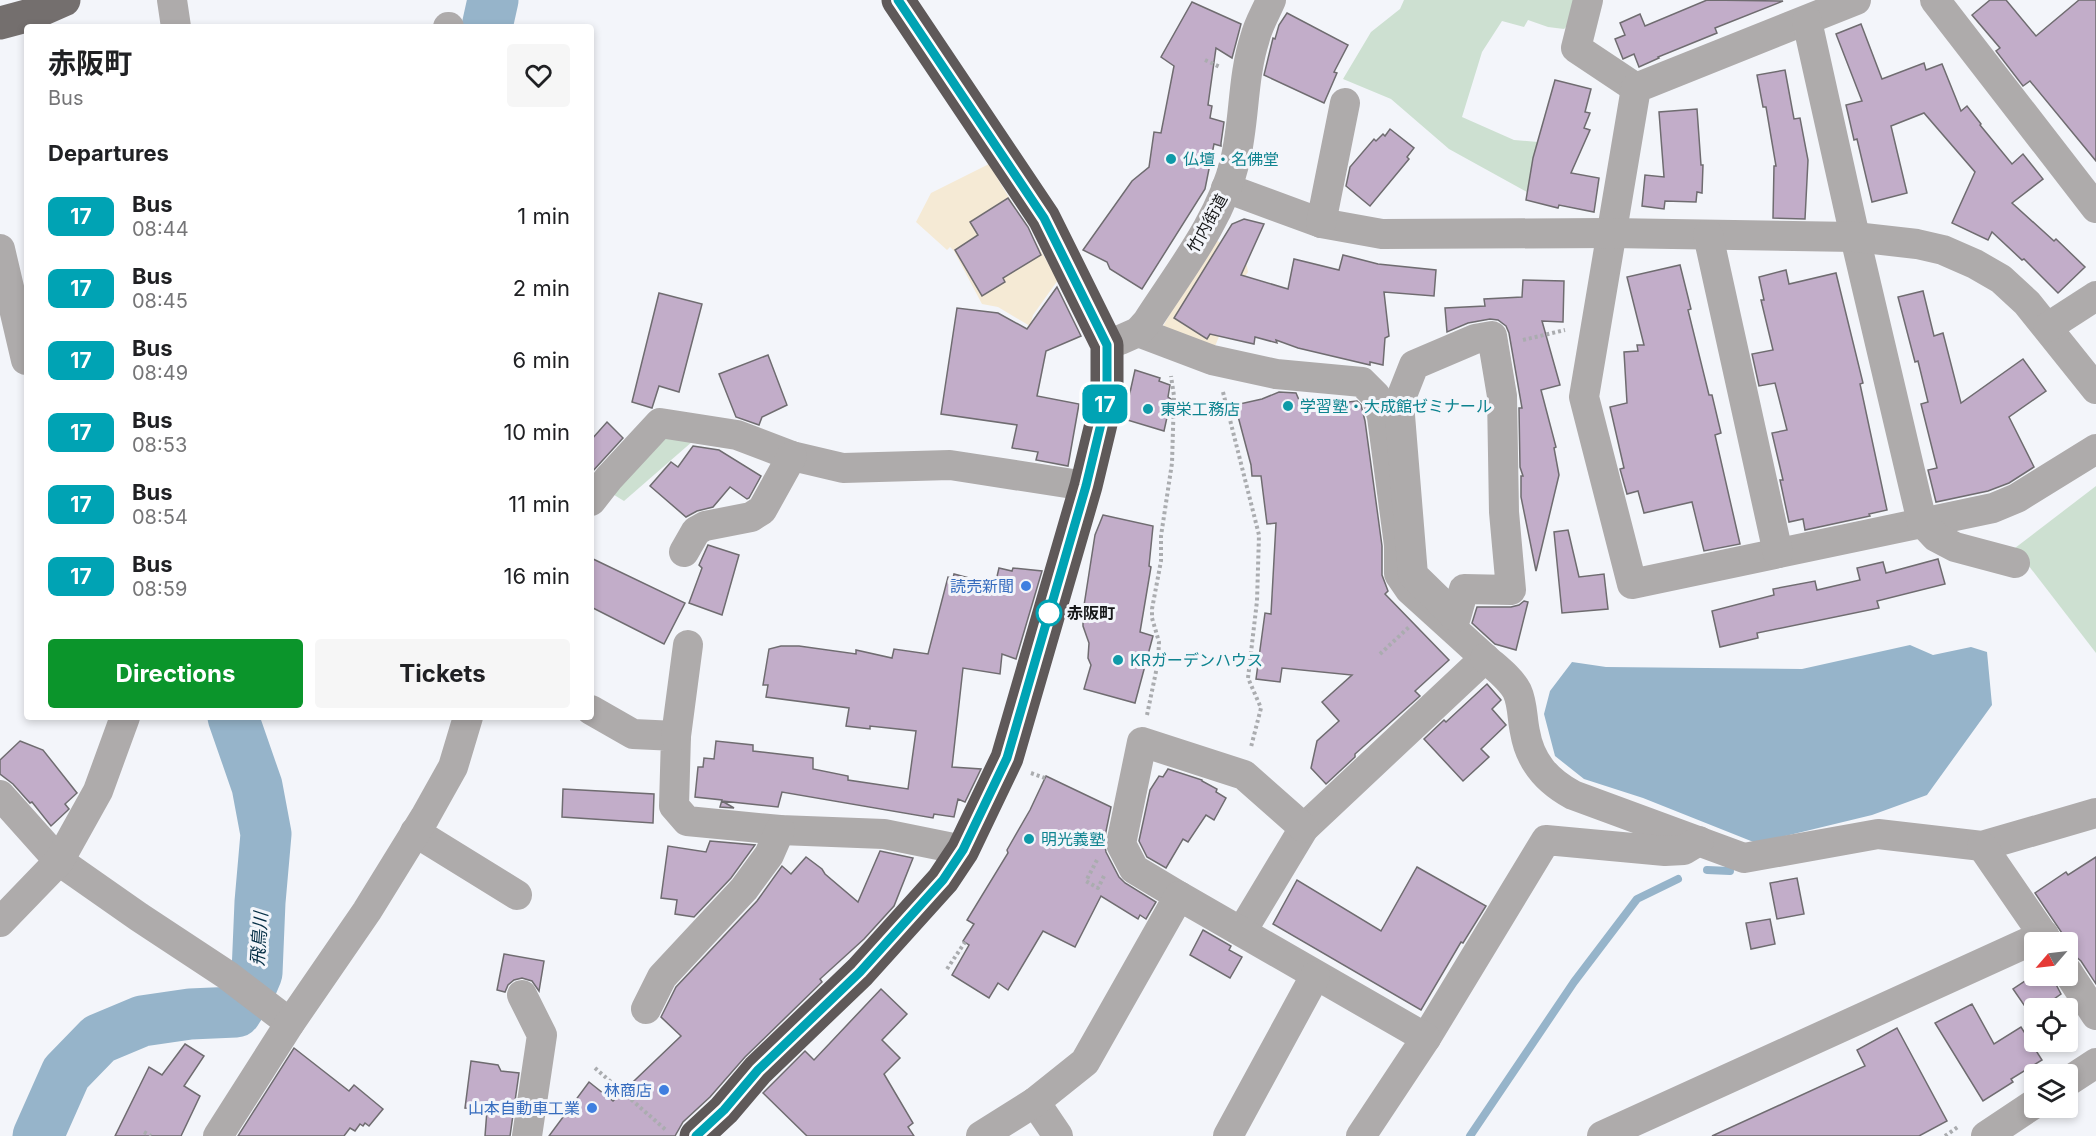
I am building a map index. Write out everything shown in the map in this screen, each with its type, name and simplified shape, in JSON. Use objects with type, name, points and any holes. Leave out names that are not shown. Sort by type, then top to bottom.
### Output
[{"type":"highway","points":[[696,1136],[724,1110],[758,1070],[860,972],[943,880],[963,850],[1007,758],[1086,486],[1107,399],[1107,345],[1044,218],[898,0]]},
{"type":"main road","points":[[0,23],[30,15],[64,0]]},
{"type":"street","points":[[172,0],[176,24]]},
{"type":"street","name":"竹内街道","points":[[1107,345],[1138,332],[1148,322],[1213,217],[1235,162],[1246,76],[1255,37],[1271,0]]},
{"type":"street","points":[[1588,0],[1576,48],[1636,88]]},
{"type":"street","points":[[1636,88],[1856,0]]},
{"type":"street","points":[[1935,0],[2096,208]]},
{"type":"street","points":[[1807,21],[1922,522],[1936,537],[1955,547],[2015,563]]},
{"type":"street","points":[[1636,88],[1584,398],[1632,584],[1993,508],[2017,498],[2096,449]]},
{"type":"street","points":[[1321,223],[1345,103]]},
{"type":"street","points":[[1226,188],[1321,223],[1382,234],[1611,233],[1855,237],[1917,244],[1943,250],[1976,264],[2001,279],[2048,327],[2096,389]]},
{"type":"street","points":[[1708,235],[1778,553]]},
{"type":"street","points":[[0,249],[18,361]]},
{"type":"street","points":[[2048,327],[2096,296]]},
{"type":"street","points":[[1138,332],[1220,361],[1276,374],[1362,382],[1376,396],[1382,417],[1392,488],[1399,545],[1399,574],[1410,590],[1509,680],[1517,692],[1521,705],[1528,747],[1542,773],[1551,782],[1574,795],[1744,858],[1878,834],[1982,846],[2096,813]]},
{"type":"street","points":[[1492,336],[1494,347],[1502,396],[1504,512],[1511,590],[1464,589],[1456,617],[1413,575],[1399,403],[1414,365],[1475,339],[1492,336]]},
{"type":"street","points":[[594,497],[660,423],[737,435],[792,456],[843,468],[950,465],[1086,486]]},
{"type":"street","points":[[684,552],[696,531],[705,526],[751,517],[762,510],[792,456]]},
{"type":"street","points":[[688,645],[676,736],[674,806],[687,820],[780,830],[884,834],[963,850]]},
{"type":"street","points":[[1242,931],[1304,828],[1485,658]]},
{"type":"street","points":[[594,712],[633,734],[676,736]]},
{"type":"street","points":[[0,922],[59,861],[98,791],[124,720]]},
{"type":"street","points":[[218,1136],[290,1023],[367,911],[416,832],[453,767],[467,720]]},
{"type":"street","points":[[1304,828],[1244,775],[1142,742],[1121,844],[1134,869],[1315,976],[1426,1038]]},
{"type":"street","points":[[0,795],[59,861],[227,975],[290,1023]]},
{"type":"street","points":[[646,1009],[662,977],[744,889],[763,864],[780,830]]},
{"type":"street","points":[[416,832],[518,894]]},
{"type":"street","points":[[1361,1136],[1426,1038],[1546,840],[1665,851],[1684,850],[1699,841]]},
{"type":"street","points":[[1982,846],[2042,932]]},
{"type":"street","points":[[981,1136],[1035,1102],[1085,1062],[1179,896]]},
{"type":"street","points":[[1602,1136],[2024,948]]},
{"type":"street","points":[[1228,1136],[1315,976]]},
{"type":"street","points":[[2077,986],[2096,1016]]},
{"type":"street","points":[[522,995],[542,1035],[527,1136]]},
{"type":"street","points":[[2078,1075],[2096,1063]]},
{"type":"street","points":[[1035,1102],[1058,1136]]},
{"type":"street","points":[[1986,1136],[2024,1111]]},
{"type":"path","points":[[1494,347],[1595,323]]},
{"type":"path","points":[[1142,742],[1160,642],[1152,618],[1152,609],[1161,561],[1162,527],[1172,463],[1174,396],[1169,364],[1173,346]]},
{"type":"path","points":[[1220,361],[1221,386],[1259,535],[1257,601],[1248,678],[1261,708],[1244,775]]},
{"type":"path","points":[[1380,654],[1429,608]]},
{"type":"path","points":[[1028,771],[1045,778]]},
{"type":"path","points":[[947,969],[965,942]]},
{"type":"path","points":[[595,1068],[673,1136]]},
{"type":"path","points":[[144,1132],[151,1136]]},
{"type":"shaded area","points":[[989,164],[1058,280],[1033,315],[1030,326],[998,307],[982,304],[954,251],[950,247],[947,250],[916,222],[931,193]]},
{"type":"shaded area","points":[[1212,238],[1245,256],[1248,272],[1240,283],[1214,349],[1161,330]]},
{"type":"green space","points":[[1404,0],[1576,0],[1569,24],[1564,29],[1548,27],[1528,20],[1524,27],[1502,21],[1482,52],[1462,117],[1514,140],[1538,142],[1527,192],[1449,149],[1391,99],[1343,79],[1371,32],[1400,9]]},
{"type":"green space","points":[[665,436],[693,441],[624,501],[611,493]]},
{"type":"green space","points":[[2096,486],[2096,653],[2015,548]]},
{"type":"water","points":[[1910,645],[1933,655],[1971,647],[1987,652],[1992,705],[1927,795],[1872,815],[1756,843],[1643,798],[1584,779],[1555,756],[1544,714],[1550,691],[1572,662],[1606,667],[1802,669]]},
{"type":"building","points":[[1707,0],[1783,1],[1715,28],[1717,33],[1639,67],[1634,54],[1623,59],[1615,39],[1625,35],[1620,23],[1640,14],[1645,26]]},
{"type":"building","points":[[1990,0],[2006,0],[2036,36],[2079,0],[2096,0],[2096,161],[2030,81],[2023,86],[1996,51],[2000,48],[1972,15]]},
{"type":"building","points":[[1192,2],[1241,24],[1232,58],[1216,48],[1208,105],[1212,106],[1210,118],[1224,122],[1221,146],[1214,144],[1205,189],[1142,289],[1110,269],[1107,262],[1083,250],[1132,181],[1149,167],[1154,132],[1161,133],[1174,66],[1161,57]]},
{"type":"building","points":[[1287,13],[1348,45],[1334,72],[1337,73],[1324,103],[1264,75],[1273,38],[1275,39],[1279,25]]},
{"type":"building","points":[[1861,24],[1882,79],[1924,63],[1926,70],[1942,64],[1961,111],[1967,106],[2012,164],[2023,154],[2043,179],[2012,203],[2054,241],[2056,239],[2085,267],[2058,293],[2024,259],[2022,260],[1992,232],[1988,240],[1952,223],[1975,172],[1924,113],[1891,126],[1907,193],[1872,202],[1857,139],[1854,140],[1846,105],[1862,101],[1836,34]]},
{"type":"building","points":[[1785,70],[1794,119],[1800,118],[1808,160],[1805,219],[1773,218],[1774,166],[1776,166],[1766,107],[1763,107],[1757,75]]},
{"type":"building","points":[[1555,80],[1591,89],[1585,112],[1590,113],[1584,128],[1590,130],[1571,173],[1599,178],[1594,212],[1559,205],[1558,208],[1526,200],[1533,158]]},
{"type":"building","points":[[1697,109],[1701,165],[1703,165],[1702,193],[1697,192],[1696,202],[1665,201],[1664,209],[1642,206],[1645,175],[1664,177],[1659,112]]},
{"type":"building","points":[[1390,129],[1414,148],[1407,157],[1409,159],[1370,206],[1346,186],[1350,167],[1374,139],[1376,141],[1383,134],[1385,136]]},
{"type":"building","points":[[1008,198],[1028,227],[1041,255],[1003,278],[1005,282],[982,296],[955,250],[978,235],[970,222]]},
{"type":"building","points":[[1244,219],[1264,224],[1241,275],[1288,289],[1294,259],[1339,270],[1343,255],[1378,264],[1436,270],[1434,296],[1384,292],[1389,336],[1385,338],[1383,365],[1370,362],[1370,365],[1298,348],[1276,340],[1277,343],[1255,337],[1254,344],[1210,334],[1207,339],[1174,318],[1232,224]]},
{"type":"building","points":[[1680,265],[1691,309],[1688,310],[1721,433],[1715,435],[1740,544],[1704,551],[1692,502],[1644,513],[1638,491],[1627,494],[1620,469],[1624,468],[1610,407],[1627,403],[1624,352],[1638,351],[1637,345],[1644,345],[1627,277]]},
{"type":"building","points":[[1786,270],[1789,284],[1836,273],[1863,383],[1860,384],[1887,510],[1869,514],[1870,516],[1805,530],[1803,519],[1789,522],[1780,480],[1783,480],[1772,433],[1787,430],[1775,383],[1759,386],[1752,354],[1773,350],[1761,300],[1764,300],[1759,277]]},
{"type":"building","points":[[1523,280],[1564,281],[1563,322],[1542,321],[1560,385],[1541,390],[1556,447],[1554,448],[1559,475],[1536,571],[1521,497],[1521,476],[1523,476],[1520,467],[1519,408],[1522,408],[1509,333],[1506,326],[1498,320],[1490,319],[1468,323],[1447,332],[1445,308],[1485,306],[1484,299],[1522,297]]},
{"type":"building","points":[[1057,287],[1081,336],[1046,351],[1037,396],[1079,404],[1068,466],[1036,460],[1038,452],[1012,448],[1017,425],[941,414],[957,308],[998,313],[1027,329]]},
{"type":"building","points":[[1923,291],[1934,336],[1943,333],[1961,403],[2023,359],[2046,391],[2009,417],[2034,467],[2009,483],[1988,491],[1936,502],[1928,470],[1937,468],[1921,404],[1928,402],[1898,297]]},
{"type":"building","points":[[659,293],[702,304],[679,392],[659,386],[652,408],[632,402]]},
{"type":"building","points":[[768,355],[787,405],[762,417],[759,425],[736,417],[719,374]]},
{"type":"building","name":"東栄工務店","points":[[1135,370],[1160,378],[1159,381],[1170,385],[1168,397],[1171,399],[1164,431],[1124,419]]},
{"type":"building","points":[[1279,392],[1296,393],[1302,407],[1357,401],[1361,405],[1382,546],[1382,575],[1388,591],[1385,594],[1449,660],[1415,691],[1420,696],[1355,754],[1355,757],[1326,784],[1311,768],[1317,741],[1339,721],[1322,702],[1352,675],[1282,668],[1280,682],[1256,679],[1265,613],[1271,614],[1276,523],[1267,524],[1261,476],[1252,476],[1235,405],[1262,399]]},
{"type":"building","points":[[607,422],[623,438],[594,470],[594,437]]},
{"type":"building","points":[[693,446],[719,450],[761,476],[749,498],[747,499],[730,487],[713,507],[697,511],[686,517],[650,486],[671,462],[678,467]]},
{"type":"building","points":[[1103,515],[1153,526],[1149,566],[1151,567],[1140,632],[1153,636],[1135,703],[1084,689],[1091,665],[1088,658],[1089,643],[1083,626],[1083,612],[1095,535]]},
{"type":"building","points":[[1568,530],[1579,577],[1604,574],[1608,609],[1562,613],[1554,532]]},
{"type":"building","points":[[708,545],[739,555],[722,615],[689,603],[702,568],[699,565]]},
{"type":"building","points":[[594,559],[685,603],[664,644],[594,609]]},
{"type":"building","points":[[1938,559],[1945,584],[1877,601],[1879,608],[1757,633],[1758,638],[1720,647],[1712,611],[1774,595],[1773,589],[1815,581],[1817,590],[1860,580],[1857,568],[1883,562],[1886,573]]},
{"type":"building","points":[[999,568],[1012,571],[1013,568],[1042,571],[1016,659],[1002,654],[1000,674],[963,668],[952,767],[981,769],[965,802],[958,799],[954,817],[934,814],[933,818],[782,792],[778,807],[722,801],[734,808],[720,807],[722,800],[695,797],[698,767],[703,767],[704,758],[714,759],[716,741],[753,745],[753,751],[813,758],[813,769],[848,776],[848,780],[908,789],[916,731],[846,726],[849,708],[766,697],[768,685],[763,685],[769,649],[799,646],[856,654],[856,650],[892,658],[894,649],[928,654],[948,577],[953,578],[954,574],[995,585]]},
{"type":"building","points":[[1524,601],[1528,602],[1516,650],[1495,644],[1472,623],[1477,607],[1511,607]]},
{"type":"building","points":[[1487,684],[1501,700],[1492,709],[1506,725],[1481,749],[1489,757],[1463,781],[1424,739]]},
{"type":"building","points":[[20,741],[43,750],[77,793],[65,804],[69,809],[51,826],[32,802],[30,803],[13,784],[0,774],[0,760]]},
{"type":"building","points":[[1168,769],[1202,780],[1226,798],[1214,820],[1206,815],[1188,842],[1183,839],[1166,868],[1147,857],[1139,841],[1150,790],[1159,776],[1163,777]]},
{"type":"building","points":[[1046,776],[1111,807],[1104,841],[1106,852],[1119,877],[1125,883],[1156,902],[1146,919],[1140,915],[1138,919],[1101,896],[1075,947],[1043,931],[1008,990],[998,983],[989,998],[952,975],[969,945],[963,941],[974,924],[967,920],[1008,853],[1007,850]]},
{"type":"building","points":[[563,789],[654,794],[653,823],[562,817]]},
{"type":"building","points":[[710,841],[755,845],[731,878],[694,917],[675,914],[677,900],[661,898],[668,846],[706,852]]},
{"type":"building","points":[[880,851],[913,858],[894,906],[864,939],[820,979],[822,982],[683,1122],[675,1136],[549,1136],[589,1082],[613,1101],[681,1036],[661,1017],[676,987],[757,901],[782,866],[791,874],[806,857],[858,902]]},
{"type":"building","points":[[2096,857],[2096,984],[2078,958],[2078,932],[2061,932],[2035,893],[2066,872],[2068,875]]},
{"type":"building","points":[[1417,867],[1486,906],[1463,943],[1461,942],[1421,1010],[1273,924],[1297,880],[1381,931]]},
{"type":"building","points":[[1797,878],[1804,914],[1777,919],[1770,883]]},
{"type":"building","points":[[1770,919],[1775,944],[1751,949],[1746,923]]},
{"type":"building","points":[[1203,930],[1231,946],[1229,950],[1242,957],[1230,978],[1190,955]]},
{"type":"building","points":[[504,954],[544,961],[539,991],[532,981],[522,978],[514,980],[505,992],[497,990]]},
{"type":"building","points":[[2024,982],[2024,986],[2057,986],[2061,994],[2055,998],[2024,998],[2024,1005],[2013,989]]},
{"type":"building","points":[[881,989],[907,1014],[882,1040],[900,1058],[884,1074],[913,1123],[908,1127],[914,1136],[807,1136],[763,1093],[805,1051],[814,1060]]},
{"type":"building","points":[[1972,1004],[1994,1044],[2021,1027],[2024,1032],[2024,1052],[2037,1052],[2042,1060],[2035,1064],[2024,1064],[2024,1071],[2011,1079],[2013,1082],[1983,1101],[1935,1023]]},
{"type":"building","points":[[1897,1028],[1947,1121],[1919,1136],[1712,1136],[1865,1066],[1857,1050]]},
{"type":"building","points":[[185,1044],[204,1056],[184,1086],[200,1096],[181,1136],[115,1136],[149,1067],[162,1075]]},
{"type":"building","points":[[294,1048],[349,1091],[354,1085],[383,1109],[369,1126],[365,1123],[363,1126],[360,1124],[355,1131],[350,1128],[344,1136],[238,1136]]},
{"type":"building","points":[[471,1061],[498,1065],[501,1071],[519,1073],[510,1136],[485,1136],[487,1110],[465,1108]]},
{"type":"waterway","name":"飛鳥川","points":[[488,24],[493,0]]},
{"type":"waterway","name":"飛鳥川","points":[[38,1136],[66,1073],[99,1039],[142,1021],[190,1014],[236,1012],[249,992],[257,973],[266,834],[257,786],[234,720]]},
{"type":"waterway","points":[[1707,870],[1730,871]]},
{"type":"waterway","points":[[1470,1136],[1574,982],[1637,899],[1678,879]]},
{"type":"bus line","name":"17","points":[[696,1136],[724,1110],[758,1070],[860,972],[943,880],[963,850],[1007,758],[1086,486],[1107,399],[1107,345],[1044,218],[898,0]]},
{"type":"place","name":"仏壇・名佛堂","points":[[1171,159]]},
{"type":"place","name":"学習塾・大成館ゼミナール","points":[[1288,406]]},
{"type":"place","name":"東栄工務店","points":[[1148,409]]},
{"type":"place","name":"読売新聞","points":[[1026,586]]},
{"type":"place","name":"赤阪町","points":[[1049,613]]},
{"type":"place","name":"KRガーデンハウス","points":[[1118,660]]},
{"type":"place","name":"明光義塾","points":[[1029,839]]},
{"type":"place","name":"林商店","points":[[664,1090]]},
{"type":"place","name":"山本自動車工業","points":[[592,1108]]}]
